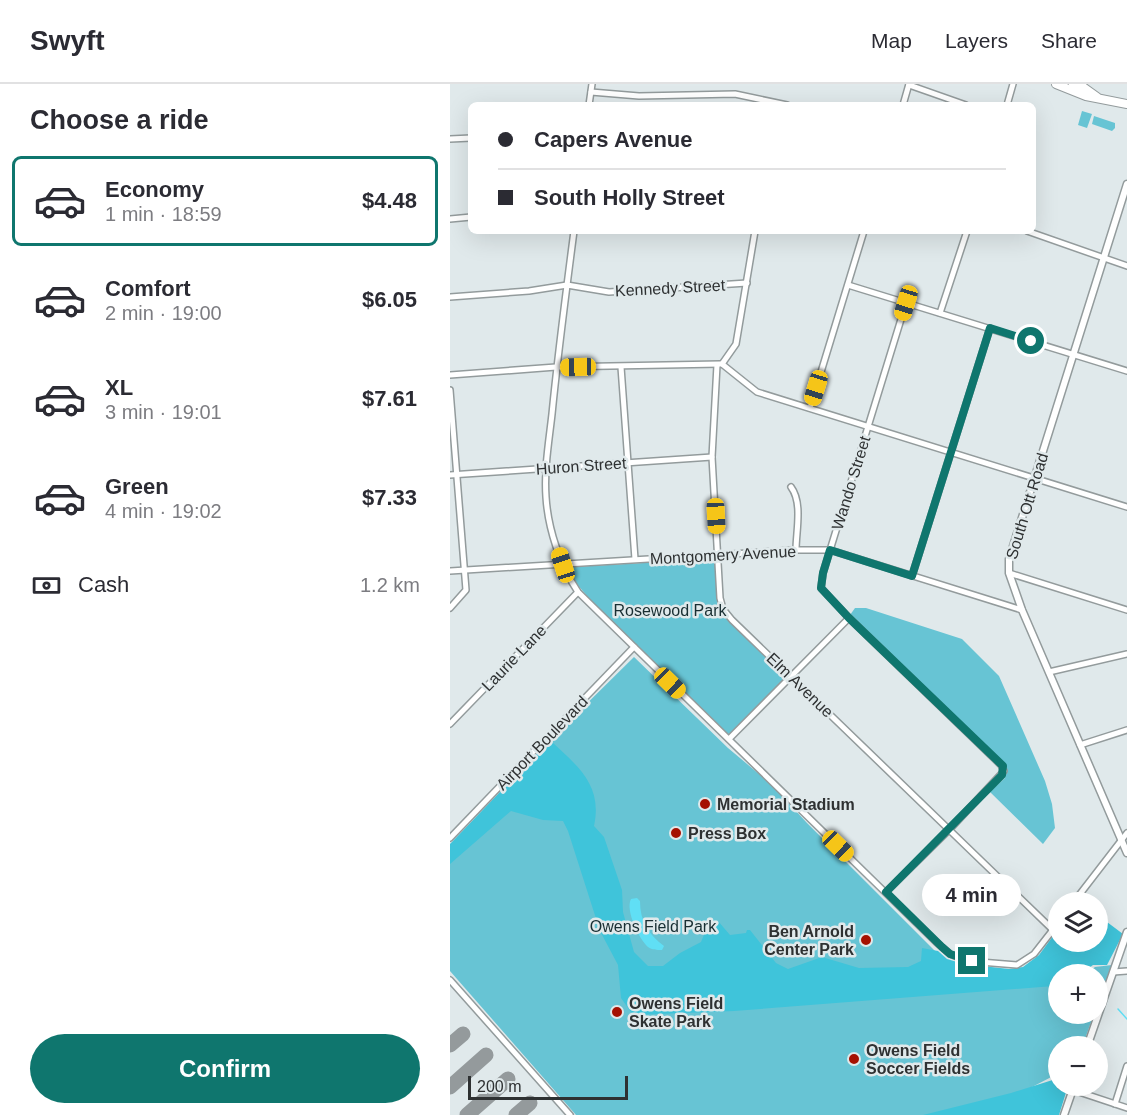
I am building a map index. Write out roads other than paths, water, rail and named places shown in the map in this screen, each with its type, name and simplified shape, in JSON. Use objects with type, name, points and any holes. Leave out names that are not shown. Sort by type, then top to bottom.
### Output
[{"type":"main road","points":[[1056,84],[1086,96],[1127,104]]},
{"type":"main road","points":[[1073,84],[1083,87],[1098,98]]},
{"type":"street","points":[[589,102],[592,84]]},
{"type":"street","points":[[904,102],[909,84],[958,102]]},
{"type":"street","points":[[1008,102],[1013,84]]},
{"type":"street","points":[[591,92],[639,96],[735,94],[774,102]]},
{"type":"street","points":[[450,139],[468,138]]},
{"type":"street","name":"South Ott Road","points":[[1127,184],[1009,559],[1009,573],[1022,610],[1127,853]]},
{"type":"street","points":[[450,219],[468,217]]},
{"type":"street","points":[[574,234],[556,368],[546,468],[546,496],[549,521],[563,565],[578,592],[950,954],[980,962],[1008,965],[1024,962],[1034,954],[1048,936]]},
{"type":"street","name":"Elm Avenue","points":[[755,234],[736,344],[720,364],[712,457],[720,598],[726,613],[1048,925]]},
{"type":"street","points":[[810,408],[863,234]]},
{"type":"street","points":[[940,313],[966,234]]},
{"type":"street","points":[[1036,234],[1127,266]]},
{"type":"street","name":"Kennedy Street","points":[[450,297],[529,291],[567,285],[609,292],[747,284]]},
{"type":"street","points":[[848,285],[1127,371]]},
{"type":"street","name":"Wando Street","points":[[906,303],[823,573],[821,588],[1001,765],[1004,771],[949,830]]},
{"type":"street","points":[[912,576],[990,328]]},
{"type":"street","points":[[450,375],[556,368],[720,364],[757,392],[1127,507]]},
{"type":"street","points":[[621,367],[634,560]]},
{"type":"street","points":[[450,390],[453,474],[466,590],[450,608]]},
{"type":"street","name":"Huron Street","points":[[453,474],[712,457]]},
{"type":"street","points":[[791,487],[798,502],[796,550]]},
{"type":"street","name":"Montgomery Avenue","points":[[450,571],[796,550],[830,550],[1022,610]]},
{"type":"street","points":[[1009,573],[1127,610]]},
{"type":"street","name":"Laurie Lane","points":[[450,724],[578,592]]},
{"type":"street","points":[[729,739],[849,618]]},
{"type":"street","name":"Airport Boulevard","points":[[450,838],[634,647]]},
{"type":"street","points":[[1049,672],[1127,654]]},
{"type":"street","points":[[1080,745],[1127,730]]},
{"type":"street","points":[[886,892],[949,830]]},
{"type":"street","points":[[1081,892],[1127,833]]},
{"type":"street","points":[[1092,1036],[1127,932]]},
{"type":"street","points":[[1113,972],[1127,971]]},
{"type":"street","points":[[450,980],[570,1115]]},
{"type":"street","points":[[1115,1104],[1127,1066]]},
{"type":"street","points":[[1064,1115],[1070,1096]]},
{"type":"street","points":[[1094,1096],[1127,1109],[1125,1115]]},
{"type":"waterway","points":[[1118,1009],[1127,1019]]},
{"type":"place","name":"Memorial Stadium","points":[[705,804]]},
{"type":"place","name":"Press Box","points":[[676,833]]},
{"type":"place","name":"Ben Arnold Center Park","points":[[866,940]]},
{"type":"place","name":"Owens Field Skate Park","points":[[617,1012]]},
{"type":"place","name":"Owens Field Soccer Fields","points":[[854,1059]]},
{"type":"park label","name":"Rosewood Park","points":[[670,610]]},
{"type":"park label","name":"Owens Field Park","points":[[653,926]]}]
